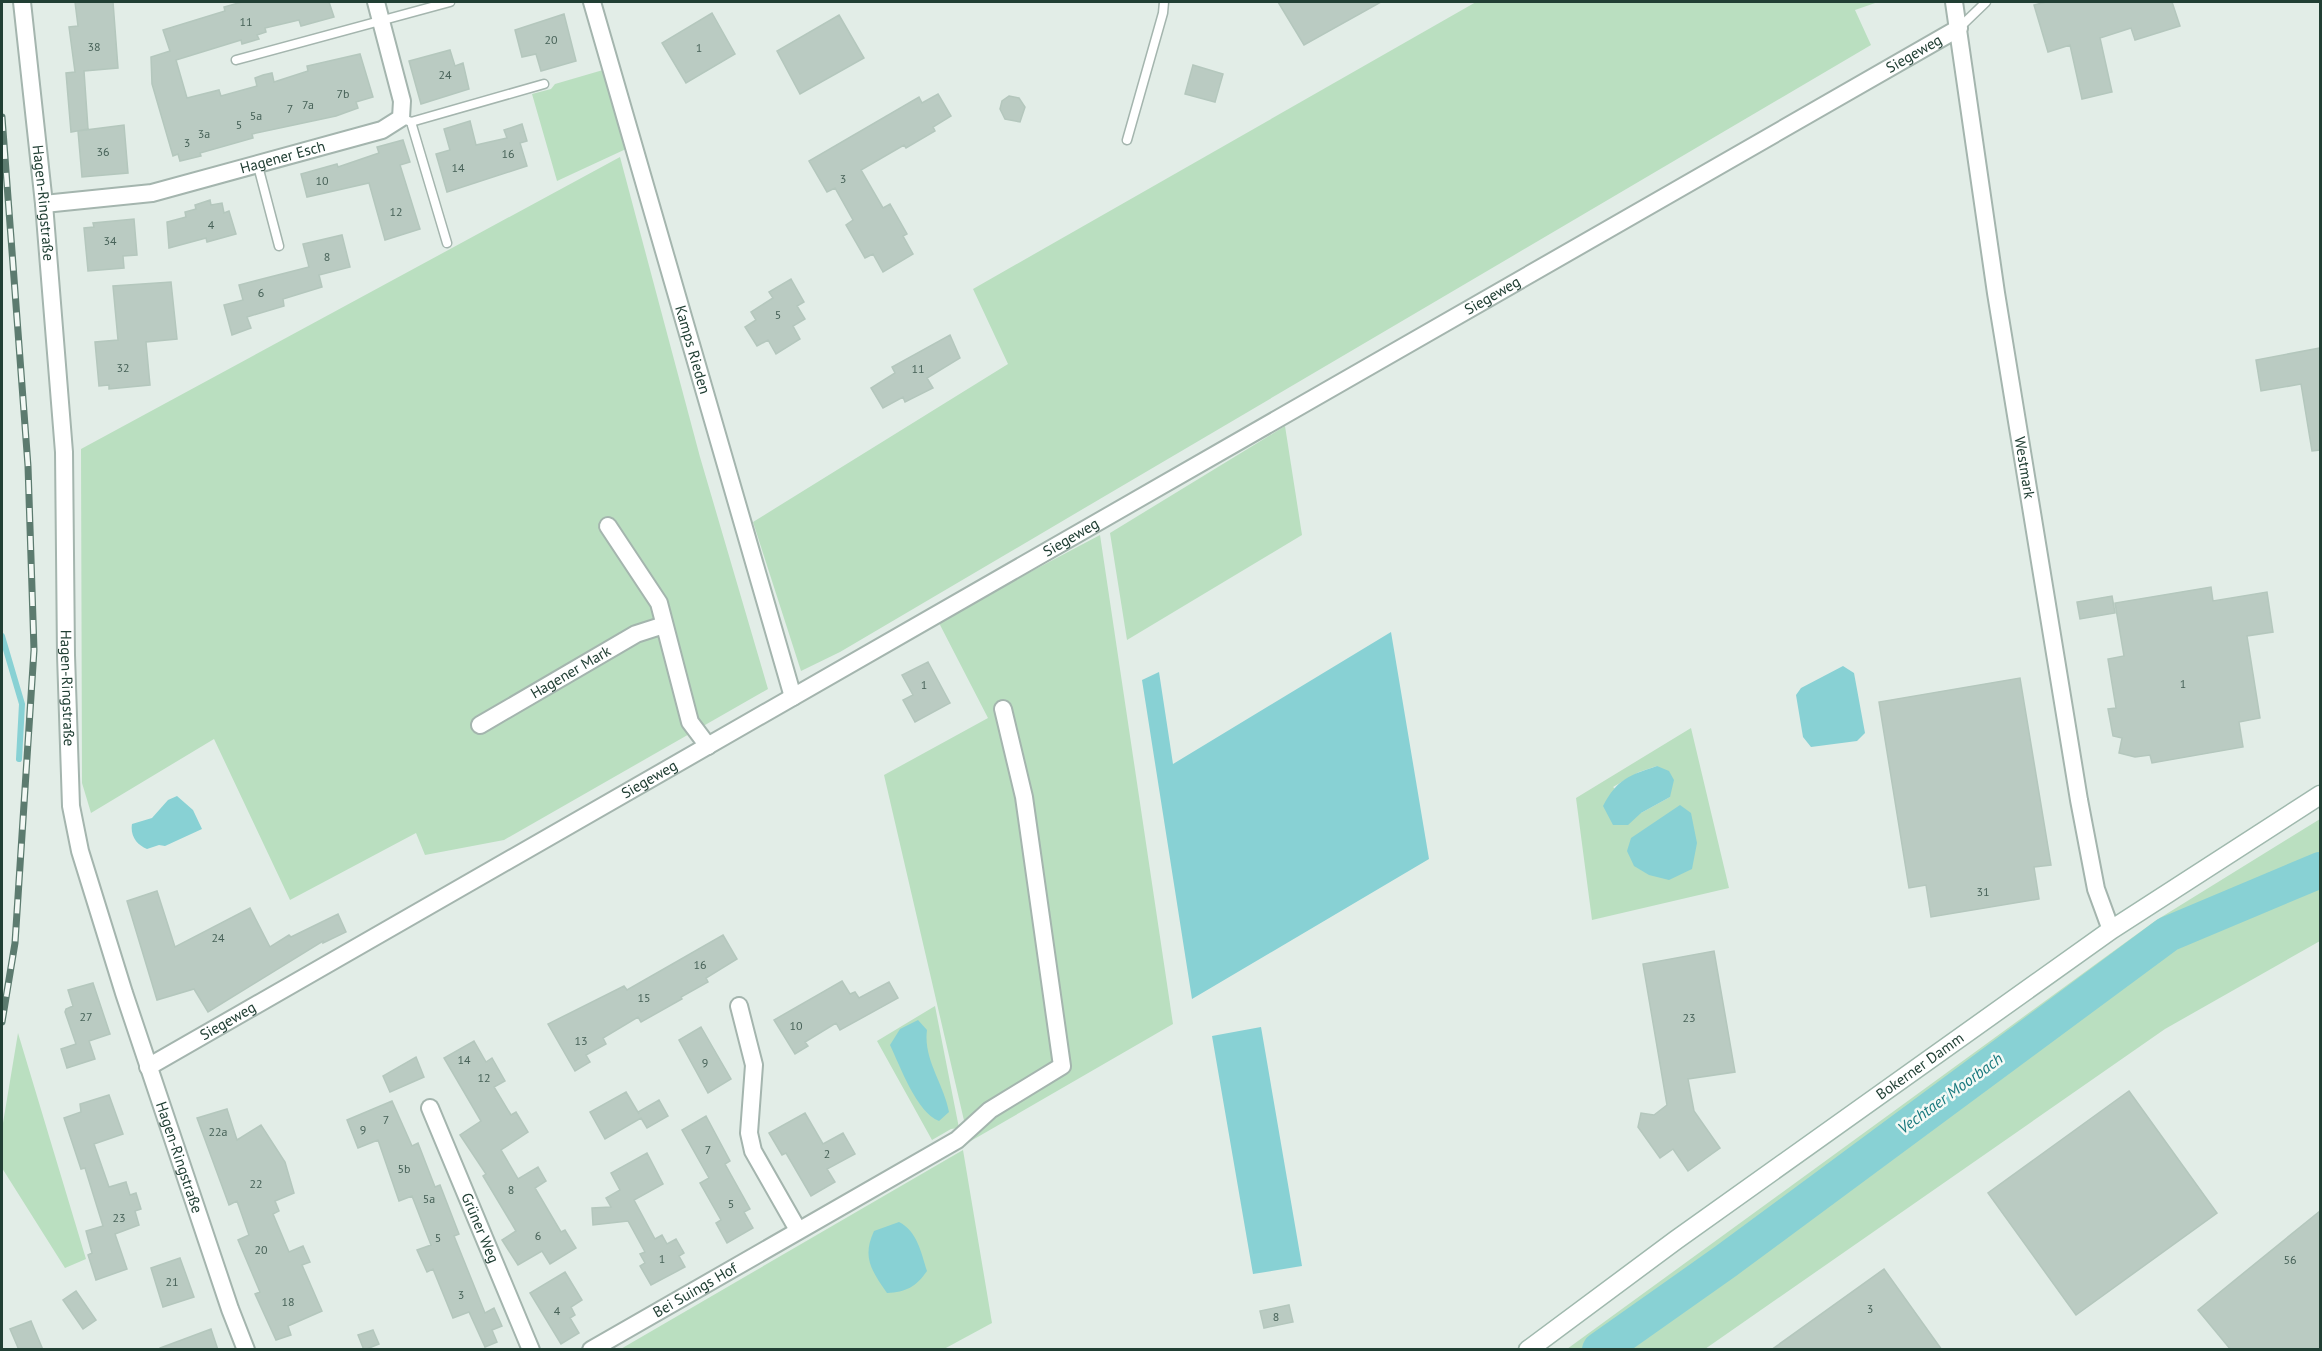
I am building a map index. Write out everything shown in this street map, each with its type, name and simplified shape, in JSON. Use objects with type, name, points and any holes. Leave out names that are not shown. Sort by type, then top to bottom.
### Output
[{"type":"main road","name":"Bokerner Damm","points":[[1528,1350],[1676,1240],[2111,930],[2320,795]]},
{"type":"street","name":"Hagen-Ringstraße","points":[[22,2],[44,204],[64,452],[66,655],[71,806],[80,851],[148,1067],[246,1350]]},
{"type":"street","points":[[376,2],[406,120]]},
{"type":"street","name":"Kamps Rieden","points":[[592,2],[793,696]]},
{"type":"street","name":"Westmark","points":[[1954,2],[1996,293],[2079,800],[2096,889],[2111,930]]},
{"type":"street","name":"Siegeweg","points":[[148,1067],[1959,28]]},
{"type":"street","name":"Hagener Esch","points":[[44,204],[152,193],[258,166],[382,130],[406,120]]},
{"type":"street","points":[[608,526],[659,603],[690,722],[708,746]]},
{"type":"street","name":"Hagener Mark","points":[[480,725],[636,634],[664,625]]},
{"type":"street","name":"Bei Suings Hof","points":[[591,1350],[957,1140],[990,1110],[1062,1066],[1024,797],[1003,709]]},
{"type":"street","points":[[739,1006],[754,1065],[749,1133],[751,1142],[798,1230]]},
{"type":"street","name":"Grüner Weg","points":[[430,1108],[531,1350]]},
{"type":"lane","points":[[236,60],[450,2]]},
{"type":"lane","points":[[1127,140],[1163,13],[1164,2]]},
{"type":"lane","name":"Siegeweg","points":[[1959,28],[1986,2]]},
{"type":"lane","points":[[447,243],[406,120],[544,84]]},
{"type":"lane","points":[[258,166],[279,246]]},
{"type":"green space","points":[[1476,2],[1878,2],[1855,10],[1871,45],[840,652],[801,671],[753,522],[1008,364],[973,289]]},
{"type":"green space","points":[[603,70],[626,149],[557,181],[532,94],[551,89],[555,84]]},
{"type":"green space","points":[[620,157],[700,457],[768,689],[504,840],[425,855],[416,833],[290,900],[214,739],[91,813],[82,783],[81,449]]},
{"type":"green space","points":[[1285,426],[1302,535],[1127,640],[1110,533]]},
{"type":"green space","points":[[1100,535],[1173,1024],[969,1142],[884,775],[988,718],[938,621]]},
{"type":"green space","points":[[1691,728],[1729,888],[1592,920],[1576,798]],"holes":[[[1657,766],[1670,797],[1641,813],[1613,787],[1639,772]]]},
{"type":"green space","points":[[2320,819],[2320,941],[2165,1029],[1705,1349],[1567,1349],[2155,921]]},
{"type":"green space","points":[[935,1006],[959,1128],[951,1129],[932,1140],[877,1041]]},
{"type":"green space","points":[[18,1033],[86,1259],[65,1268],[2,1168],[2,1129]]},
{"type":"green space","points":[[963,1150],[992,1323],[944,1349],[619,1350]]},
{"type":"water","points":[[1391,632],[1429,859],[1192,999],[1142,680],[1159,672],[1173,764]]},
{"type":"water","points":[[1843,666],[1854,673],[1865,733],[1857,741],[1811,747],[1803,737],[1796,695],[1801,688]]},
{"type":"water","points":[[1657,766],[1669,771],[1674,780],[1670,797],[1641,813],[1628,825],[1613,825],[1603,806],[1608,797],[1625,779]]},
{"type":"water","points":[[177,796],[193,810],[202,829],[165,846],[159,845],[147,849],[140,845],[133,836],[132,824],[152,818],[168,800]]},
{"type":"water","points":[[1680,805],[1691,813],[1697,843],[1692,869],[1669,880],[1649,875],[1634,866],[1627,851],[1631,838]]},
{"type":"water","points":[[918,1020],[927,1030],[928,1051],[949,1112],[939,1121],[923,1109],[916,1099],[890,1045],[900,1029]]},
{"type":"water","points":[[1261,1027],[1302,1266],[1253,1274],[1212,1036]]},
{"type":"water","points":[[899,1222],[914,1236],[927,1271],[910,1288],[887,1293],[870,1263],[870,1240],[874,1231]]},
{"type":"building","points":[[75,2],[113,2],[118,68],[84,71],[88,129],[71,132],[66,73],[75,72],[69,27],[78,26]]},
{"type":"building","points":[[242,2],[329,2],[334,17],[301,26],[299,20],[265,28],[266,32],[257,35],[259,39],[242,44],[241,40],[176,60],[187,98],[219,90],[221,96],[257,86],[255,78],[263,75],[272,73],[274,82],[308,71],[307,66],[360,54],[373,97],[356,102],[358,108],[336,116],[252,134],[253,138],[180,161],[178,154],[173,156],[152,84],[151,57],[170,51],[163,30],[225,11],[224,7]]},
{"type":"building","points":[[1278,2],[1381,2],[1304,45]]},
{"type":"building","points":[[2046,2],[2172,2],[2180,26],[2135,40],[2131,28],[2100,38],[2112,92],[2082,99],[2070,45],[2048,52],[2034,5]]},
{"type":"building","points":[[712,13],[735,54],[686,83],[662,43]]},
{"type":"building","points":[[564,14],[576,61],[541,71],[536,54],[522,57],[515,30]]},
{"type":"building","points":[[839,15],[864,58],[800,94],[777,51]]},
{"type":"building","points":[[450,50],[455,66],[463,63],[469,89],[421,104],[409,61]]},
{"type":"building","points":[[1193,65],[1223,74],[1215,102],[1185,94]]},
{"type":"building","points":[[938,94],[951,116],[933,127],[935,131],[906,148],[904,145],[861,170],[883,208],[890,204],[907,234],[903,236],[913,254],[883,272],[873,254],[865,258],[846,225],[853,220],[835,188],[827,192],[809,161],[919,97],[922,103]]},
{"type":"building","points":[[1009,96],[1019,98],[1025,107],[1020,122],[1005,119],[1000,109],[1002,101]]},
{"type":"building","points":[[470,121],[476,145],[507,138],[504,130],[522,124],[527,141],[520,143],[527,166],[447,192],[436,154],[450,150],[444,129]]},
{"type":"building","points":[[124,125],[128,173],[82,177],[78,131]]},
{"type":"building","points":[[403,140],[410,162],[400,165],[420,229],[385,240],[369,183],[307,197],[301,174],[337,164],[338,167],[379,153],[377,147]]},
{"type":"building","points":[[210,200],[211,205],[222,203],[224,213],[229,211],[236,234],[207,242],[206,238],[169,248],[167,222],[186,217],[185,212],[196,209],[195,205]]},
{"type":"building","points":[[134,219],[137,255],[123,256],[124,268],[88,271],[84,228],[94,227],[93,223]]},
{"type":"building","points":[[342,235],[350,267],[319,275],[322,287],[283,299],[284,306],[247,317],[251,328],[232,335],[224,305],[243,300],[239,285],[309,267],[303,244]]},
{"type":"building","points":[[791,279],[804,302],[797,306],[805,319],[793,326],[800,339],[776,354],[768,340],[757,346],[745,327],[756,320],[751,312],[773,298],[769,292]]},
{"type":"building","points":[[171,282],[177,339],[146,342],[150,385],[109,389],[109,385],[99,386],[95,342],[118,340],[113,286]]},
{"type":"building","points":[[950,335],[960,358],[927,378],[933,388],[905,402],[903,397],[883,408],[871,388],[895,373],[892,367]]},
{"type":"building","points":[[2320,348],[2320,450],[2312,451],[2301,384],[2261,391],[2256,360]]},
{"type":"building","points":[[2211,587],[2213,601],[2267,592],[2273,632],[2247,636],[2260,718],[2239,722],[2243,747],[2152,763],[2150,755],[2135,757],[2119,753],[2122,738],[2113,736],[2108,709],[2116,708],[2108,659],[2124,656],[2115,603]]},
{"type":"building","points":[[2112,596],[2115,613],[2080,619],[2077,602]]},
{"type":"building","points":[[928,662],[950,703],[915,722],[903,700],[913,695],[902,675]]},
{"type":"building","points":[[2020,678],[2051,865],[2034,867],[2039,899],[1931,917],[1926,885],[1909,888],[1879,702]]},
{"type":"building","points":[[157,891],[175,947],[250,908],[270,947],[289,935],[291,937],[338,914],[346,932],[323,943],[323,941],[208,1012],[194,989],[157,1000],[127,901]]},
{"type":"building","points":[[723,935],[737,959],[706,978],[708,982],[681,997],[682,999],[641,1022],[638,1017],[603,1038],[606,1044],[586,1055],[590,1062],[575,1071],[548,1024],[624,986],[627,990]]},
{"type":"building","points":[[1714,951],[1735,1072],[1688,1079],[1694,1111],[1720,1148],[1688,1171],[1673,1149],[1660,1158],[1638,1127],[1641,1113],[1654,1115],[1667,1105],[1643,964]]},
{"type":"building","points":[[842,981],[850,994],[855,992],[859,998],[889,982],[898,998],[840,1030],[836,1023],[805,1042],[808,1046],[795,1054],[774,1020]]},
{"type":"building","points":[[93,983],[110,1034],[89,1041],[95,1059],[67,1068],[61,1049],[76,1044],[65,1012],[73,1006],[68,990]]},
{"type":"building","points":[[701,1027],[731,1079],[708,1093],[679,1040]]},
{"type":"building","points":[[474,1041],[486,1062],[492,1058],[505,1081],[494,1087],[511,1115],[516,1112],[528,1132],[501,1150],[518,1179],[538,1167],[546,1181],[535,1188],[561,1232],[565,1230],[576,1248],[550,1264],[542,1251],[518,1265],[502,1240],[516,1231],[483,1176],[486,1174],[460,1135],[481,1121],[444,1058]]},
{"type":"building","points":[[416,1057],[424,1077],[390,1092],[383,1076]]},
{"type":"building","points":[[2129,1091],[2217,1213],[2076,1315],[1988,1193]]},
{"type":"building","points":[[626,1092],[639,1114],[638,1112],[659,1100],[668,1116],[647,1128],[641,1118],[605,1139],[590,1112]]},
{"type":"building","points":[[109,1095],[123,1134],[94,1144],[109,1187],[126,1182],[130,1195],[136,1193],[141,1209],[135,1211],[139,1225],[115,1234],[127,1269],[96,1280],[88,1255],[92,1253],[86,1231],[103,1226],[85,1168],[81,1169],[64,1118],[81,1112],[80,1104]]},
{"type":"building","points":[[392,1101],[412,1146],[418,1143],[435,1187],[440,1185],[459,1234],[454,1236],[485,1313],[494,1308],[502,1326],[492,1330],[497,1342],[485,1347],[469,1312],[453,1318],[433,1269],[427,1272],[417,1250],[431,1245],[412,1196],[399,1201],[378,1140],[358,1148],[347,1120]]},
{"type":"building","points":[[227,1109],[237,1140],[261,1125],[285,1162],[294,1193],[275,1201],[279,1211],[273,1214],[289,1252],[303,1246],[310,1262],[302,1265],[322,1311],[288,1326],[291,1335],[276,1340],[255,1294],[260,1292],[238,1240],[249,1235],[237,1201],[229,1205],[197,1118]]},
{"type":"building","points":[[805,1113],[823,1144],[843,1133],[855,1154],[827,1169],[835,1182],[811,1196],[786,1153],[782,1155],[769,1133]]},
{"type":"building","points":[[706,1116],[730,1161],[725,1164],[750,1209],[744,1212],[753,1228],[727,1243],[716,1223],[721,1220],[700,1183],[709,1178],[682,1130]]},
{"type":"building","points":[[647,1153],[663,1184],[634,1200],[655,1239],[662,1235],[667,1244],[676,1239],[684,1253],[679,1256],[685,1267],[651,1285],[640,1266],[645,1263],[640,1254],[645,1252],[628,1221],[593,1225],[592,1208],[611,1207],[606,1198],[620,1190],[611,1173]]},
{"type":"building","points":[[2320,1211],[2320,1350],[2231,1350],[2198,1310]]},
{"type":"building","points":[[180,1258],[194,1297],[163,1307],[151,1268]]},
{"type":"building","points":[[1884,1269],[1942,1350],[1771,1350]]},
{"type":"building","points":[[565,1272],[582,1300],[571,1307],[575,1315],[570,1318],[579,1333],[561,1344],[530,1293]]},
{"type":"building","points":[[76,1291],[96,1320],[83,1329],[63,1300]]},
{"type":"building","points":[[1289,1305],[1293,1322],[1264,1328],[1260,1311]]},
{"type":"building","points":[[31,1321],[43,1350],[19,1350],[10,1329]]},
{"type":"building","points":[[211,1329],[218,1350],[160,1350],[160,1348]]},
{"type":"building","points":[[373,1330],[379,1344],[364,1350],[358,1335]]},
{"type":"waterway","points":[[2,636],[22,704],[19,759]]},
{"type":"waterway","name":"Vechtaer Moorbach","points":[[1600,1350],[1726,1261],[2168,934],[2320,870]]},
{"type":"railway","points":[[2,117],[28,466],[34,650],[15,943],[2,1022]]}]
